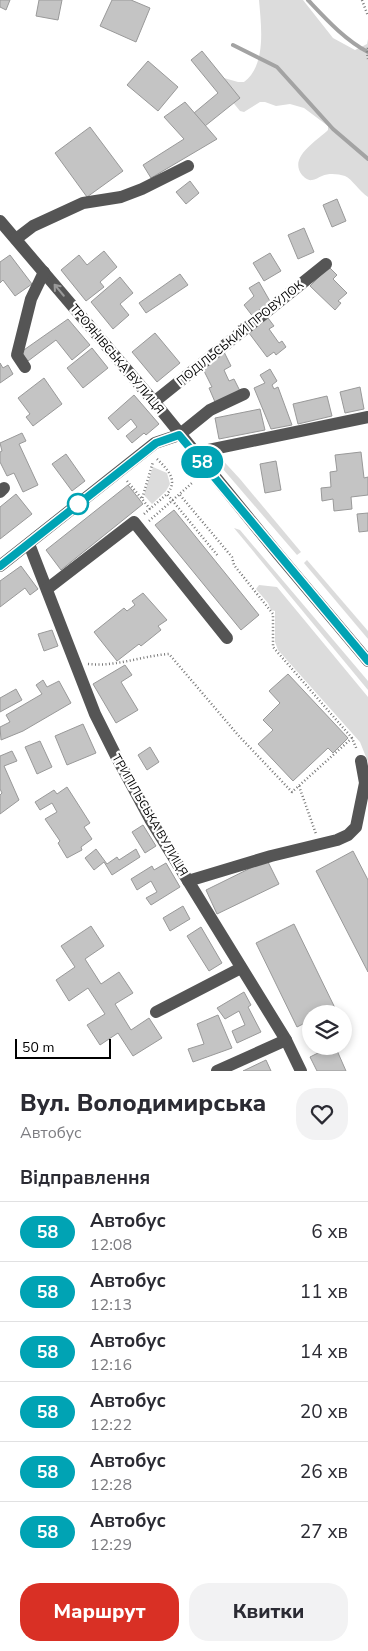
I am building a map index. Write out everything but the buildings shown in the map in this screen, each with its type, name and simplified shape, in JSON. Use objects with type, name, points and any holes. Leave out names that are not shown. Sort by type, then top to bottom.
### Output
[{"type":"street","points":[[16,239],[33,226],[83,203],[121,197],[142,190],[188,166]]},
{"type":"street","name":"ТРОЯНІВСЬКА ВУЛИЦЯ","points":[[0,221],[154,402],[179,435],[368,661]]},
{"type":"street","name":"ПОДІЛЬСЬКИЙ ПРОВУЛОК","points":[[154,402],[326,264]]},
{"type":"street","points":[[25,367],[17,356],[31,299],[44,272]]},
{"type":"street","points":[[0,566],[156,443],[179,435],[210,410],[244,394]]},
{"type":"street","points":[[194,452],[368,418]]},
{"type":"street","points":[[48,589],[134,522],[227,638]]},
{"type":"street","name":"ТРИПІЛЬСЬКА ВУЛИЦЯ","points":[[29,544],[95,714],[116,756],[150,818],[286,1040],[301,1071]]},
{"type":"street","points":[[188,881],[270,856],[338,840],[348,835],[356,827],[365,783],[361,761]]},
{"type":"street","points":[[156,1012],[241,968]]},
{"type":"street","points":[[217,1071],[286,1040]]},
{"type":"path","points":[[362,0],[368,16]]},
{"type":"path","points":[[368,48],[368,59]]},
{"type":"path","points":[[126,479],[150,509],[171,489],[172,480],[169,472],[157,459]]},
{"type":"path","points":[[142,499],[153,460]]},
{"type":"path","points":[[140,529],[192,483]]},
{"type":"path","points":[[167,494],[218,556]]},
{"type":"path","points":[[180,494],[232,557],[234,565],[273,614],[273,647],[352,738],[361,761]]},
{"type":"path","points":[[76,663],[113,665],[168,654],[238,735],[292,792],[352,738]]},
{"type":"path","points":[[299,786],[320,845]]},
{"type":"shaded area","points":[[259,0],[303,0],[333,38],[355,50],[367,44],[368,39],[368,197],[345,176],[328,174],[311,180],[306,179],[302,175],[299,168],[301,156],[311,144],[328,130],[328,126],[304,108],[290,104],[276,106],[260,102],[244,112],[240,111],[222,89],[221,81],[224,78],[244,82],[256,66],[261,44]]},
{"type":"shaded area","points":[[217,454],[301,552],[297,555],[216,461]]},
{"type":"shaded area","points":[[153,467],[167,473],[170,484],[166,491],[152,504],[144,495]]},
{"type":"shaded area","points":[[234,528],[240,530],[368,681],[368,690]]},
{"type":"shaded area","points":[[307,560],[368,631],[368,639],[304,563]]},
{"type":"shaded area","points":[[259,585],[277,587],[368,697],[368,762],[360,742],[278,650],[275,642],[275,611],[271,610],[268,603],[256,589]]},
{"type":"waterway","points":[[308,0],[329,22],[368,52]]},
{"type":"waterway","points":[[233,45],[277,67],[333,129],[368,159]]},
{"type":"bus line","name":"58","points":[[0,566],[156,443],[179,435],[368,661]]}]
